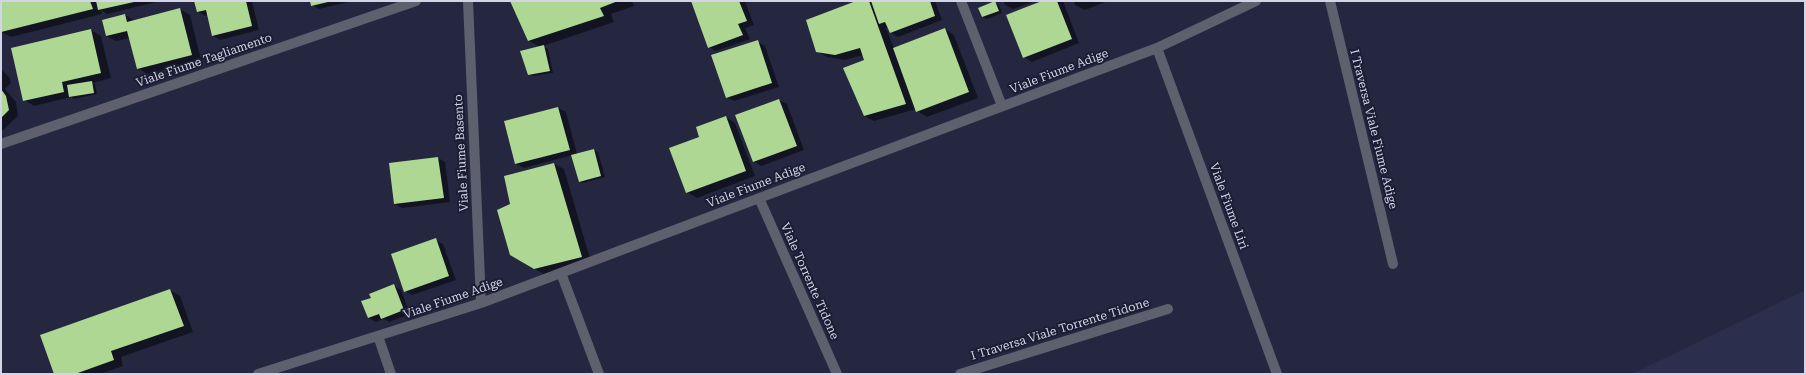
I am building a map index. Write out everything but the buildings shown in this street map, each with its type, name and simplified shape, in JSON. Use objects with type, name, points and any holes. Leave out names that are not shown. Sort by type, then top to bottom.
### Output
[{"type":"street","name":"Viale Fiume Tagliamento","points":[[1,144],[416,1]]},
{"type":"street","name":"Viale Fiume Basento","points":[[468,1],[481,303]]},
{"type":"street","points":[[961,1],[1002,106]]},
{"type":"street","name":"Viale Fiume Adige","points":[[258,374],[481,303],[1157,48],[1256,1]]},
{"type":"street","name":"I Traversa Viale Fiume Adige","points":[[1330,1],[1393,264]]},
{"type":"street","name":"Viale Fiume Liri","points":[[1157,48],[1277,374]]},
{"type":"street","name":"Viale Torrente Tidone","points":[[759,198],[837,374]]},
{"type":"street","points":[[561,273],[599,374]]},
{"type":"street","name":"I Traversa Viale Torrente Tidone","points":[[960,374],[1168,309]]},
{"type":"street","points":[[378,336],[391,374]]},
{"type":"shaded area","points":[[1805,290],[1805,374],[1632,374]]}]
